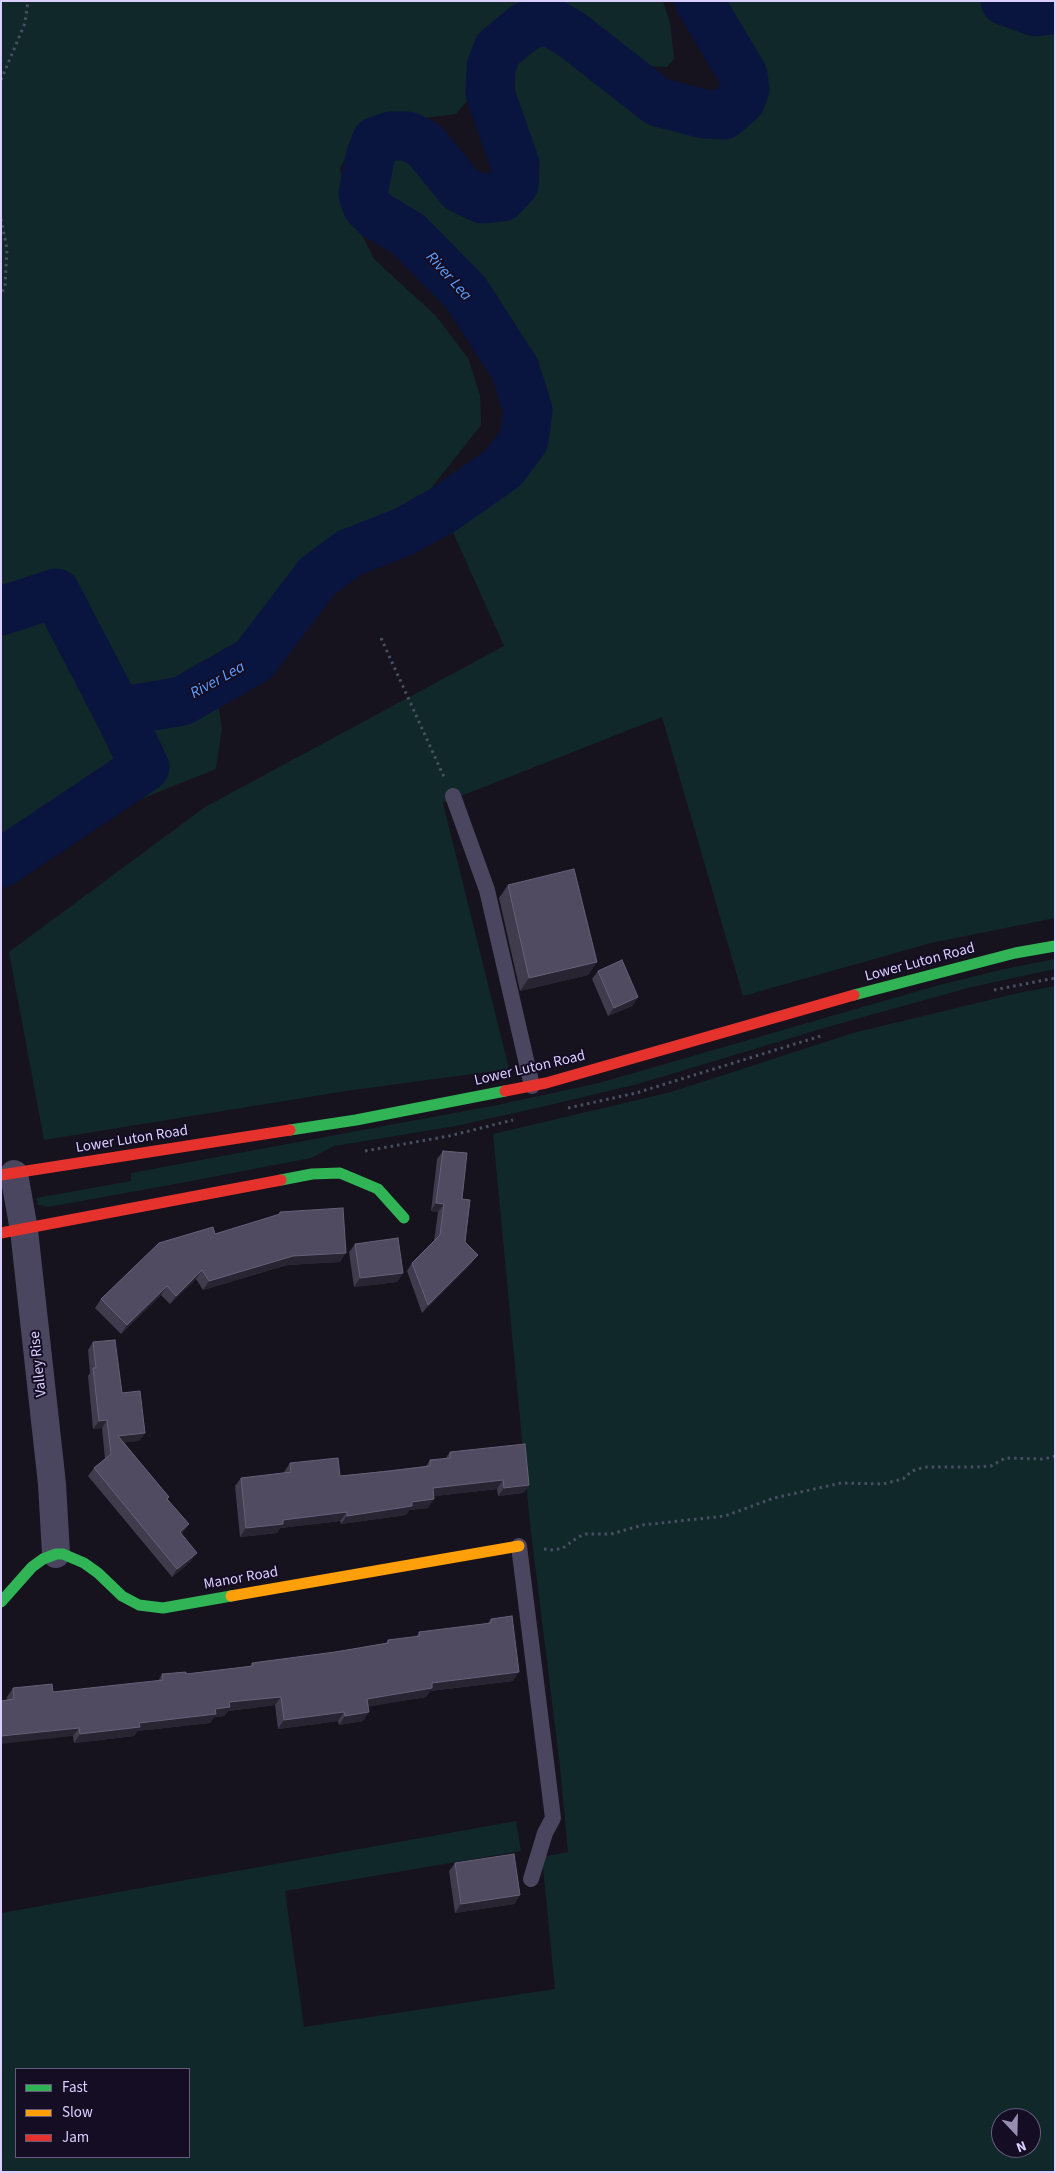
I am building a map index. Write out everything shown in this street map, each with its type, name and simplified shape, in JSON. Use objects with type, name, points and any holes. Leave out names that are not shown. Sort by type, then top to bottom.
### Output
[{"type":"main road","name":"Lower Luton Road","points":[[8,1175],[356,1120],[532,1086],[673,1048],[844,998],[1015,953],[1055,946]]},
{"type":"main road","points":[[13,1231],[312,1174],[340,1174],[355,1178],[378,1189],[404,1218]]},
{"type":"main road","name":"Manor Road","points":[[56,1554],[63,1554],[84,1563],[98,1573],[122,1596],[139,1605],[162,1608],[519,1546]]},
{"type":"main road","points":[[1,1602],[32,1567],[56,1554]]},
{"type":"street","name":"Valley Rise","points":[[8,1175],[13,1231],[52,1484],[56,1554]]},
{"type":"lane","points":[[453,796],[486,890],[532,1086]]},
{"type":"lane","points":[[519,1546],[553,1818],[545,1833],[531,1879]]},
{"type":"path","points":[[1,80],[25,22],[28,1]]},
{"type":"path","points":[[1,219],[7,249],[5,286],[1,294]]},
{"type":"path","points":[[1,240],[7,249]]},
{"type":"path","points":[[381,638],[453,796]]},
{"type":"path","points":[[519,1546],[554,1550],[563,1548],[578,1537],[586,1534],[611,1534],[643,1526],[725,1516],[774,1498],[841,1484],[883,1484],[903,1478],[912,1471],[925,1466],[978,1467],[991,1466],[1005,1458],[1044,1459],[1055,1456]]},
{"type":"green space","points":[[1,1],[663,1],[670,23],[674,59],[667,67],[640,66],[592,25],[562,7],[526,11],[491,30],[473,64],[468,100],[456,114],[417,119],[386,114],[361,127],[340,168],[345,201],[374,259],[436,316],[468,358],[480,395],[481,425],[428,492],[385,525],[348,538],[308,567],[287,606],[260,643],[224,670],[203,680],[217,697],[222,728],[216,769],[1,855]]},
{"type":"green space","points":[[699,1],[1005,1],[1036,12],[1055,9],[1055,918],[931,943],[743,996],[662,717],[443,803],[509,1069],[346,1091],[44,1140],[9,952],[205,807],[504,646],[443,510],[503,468],[524,440],[528,410],[515,369],[466,293],[409,235],[376,215],[367,206],[363,194],[370,158],[376,141],[391,136],[408,136],[425,145],[461,189],[482,199],[502,197],[514,184],[515,164],[490,93],[491,67],[498,49],[526,26],[547,20],[571,34],[658,102],[704,114],[724,115],[741,100],[745,89],[743,75]]},
{"type":"green space","points":[[1055,959],[1055,969],[972,987],[831,1026],[638,1084],[550,1105],[456,1126],[334,1146],[311,1158],[181,1183],[48,1207],[38,1205],[36,1198],[131,1181],[131,1173],[497,1105],[599,1083],[932,987],[1004,969]]},
{"type":"green space","points":[[1055,986],[1055,2172],[1,2172],[1,1913],[516,1821],[521,1851],[285,1891],[304,2027],[555,1989],[542,1857],[568,1852],[560,1767],[530,1524],[493,1134],[671,1092],[853,1033],[1018,993]]},
{"type":"building","points":[[574,869],[597,962],[529,978],[508,885]]},
{"type":"building","points":[[622,960],[638,997],[614,1008],[598,971]]},
{"type":"building","points":[[443,1151],[467,1153],[462,1199],[470,1200],[465,1242],[478,1255],[428,1305],[412,1263],[440,1235],[444,1204],[436,1203]]},
{"type":"building","points":[[343,1208],[346,1253],[293,1256],[209,1281],[202,1270],[176,1296],[167,1286],[127,1325],[101,1299],[159,1243],[213,1227],[215,1234],[280,1214],[280,1212]]},
{"type":"building","points":[[398,1238],[403,1273],[360,1278],[355,1244]]},
{"type":"building","points":[[115,1340],[122,1393],[140,1391],[145,1433],[118,1436],[189,1524],[180,1532],[197,1553],[177,1569],[94,1468],[111,1454],[107,1420],[99,1421],[93,1368],[96,1368],[93,1342]]},
{"type":"building","points":[[525,1444],[529,1485],[504,1488],[503,1480],[433,1488],[434,1499],[412,1502],[412,1506],[347,1516],[347,1512],[283,1520],[283,1524],[246,1528],[241,1478],[291,1472],[290,1463],[338,1458],[340,1476],[430,1466],[430,1460],[450,1458],[450,1452]]},
{"type":"building","points":[[512,1616],[519,1672],[432,1683],[432,1688],[367,1699],[369,1712],[345,1716],[344,1712],[284,1720],[281,1697],[229,1702],[230,1707],[215,1709],[216,1714],[139,1723],[140,1727],[80,1734],[79,1728],[1,1736],[1,1701],[14,1699],[13,1688],[52,1684],[53,1692],[163,1680],[162,1674],[186,1672],[186,1674],[253,1666],[252,1663],[388,1643],[388,1640],[420,1636],[419,1632],[491,1623],[491,1619]]},
{"type":"building","points":[[514,1854],[520,1895],[461,1904],[455,1863]]},
{"type":"waterway","name":"River Lea","points":[[1,611],[56,593],[118,712],[182,701],[254,660],[317,577],[349,553],[403,532],[443,510],[503,468],[524,440],[528,410],[515,369],[466,293],[409,235],[376,215],[367,206],[363,194],[370,158],[376,141],[391,136],[408,136],[425,145],[461,189],[482,199],[502,197],[514,184],[515,164],[490,93],[491,67],[498,49],[526,26],[547,20],[571,34],[658,102],[704,114],[724,115],[741,100],[745,89],[743,75],[699,1]]},
{"type":"waterway","name":"River Lea","points":[[1005,1],[1036,12],[1055,9]]},
{"type":"waterway","points":[[1,863],[145,767],[118,712]]},
{"type":"traffic: fast","points":[[854,995],[1015,953],[1055,946]]},
{"type":"traffic: fast","points":[[290,1130],[356,1120],[505,1091]]},
{"type":"traffic: fast","points":[[281,1180],[312,1174],[340,1173],[378,1189],[404,1218]]},
{"type":"traffic: fast","points":[[1,1602],[32,1567],[43,1559],[56,1554],[63,1554],[84,1563],[98,1573],[122,1596],[139,1605],[163,1608],[231,1596]]},
{"type":"traffic: slow","points":[[231,1596],[519,1546]]},
{"type":"traffic: jam","points":[[505,1091],[546,1083],[854,995]]},
{"type":"traffic: jam","points":[[1,1175],[290,1130]]},
{"type":"traffic: jam","points":[[1,1233],[281,1180]]}]
